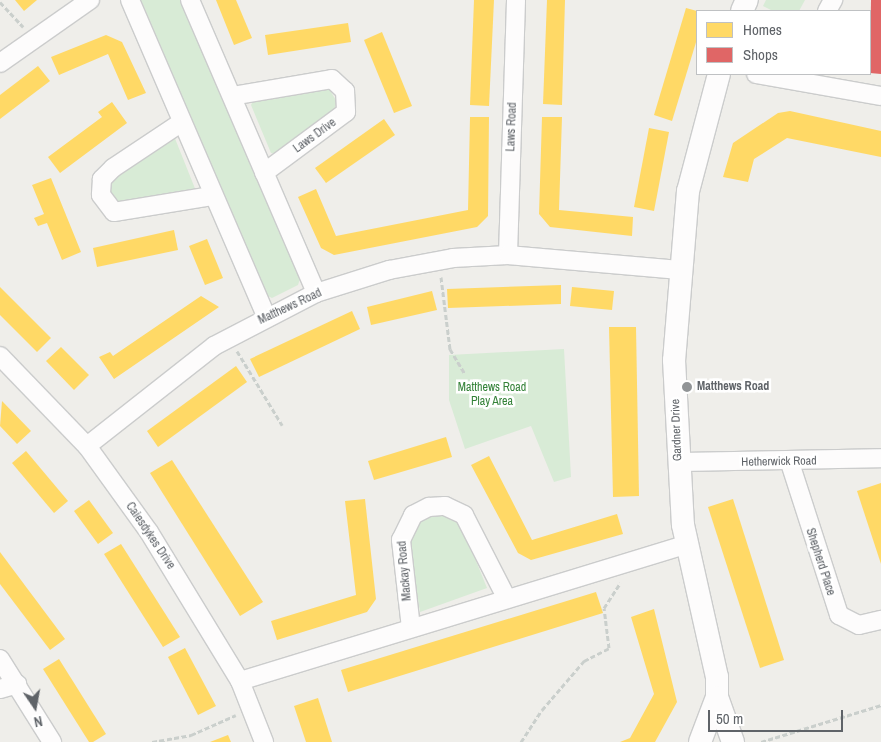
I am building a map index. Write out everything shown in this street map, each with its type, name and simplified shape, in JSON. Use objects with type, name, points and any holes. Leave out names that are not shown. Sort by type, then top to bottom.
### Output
[{"type":"street","points":[[0,63],[32,37],[90,0]]},
{"type":"street","points":[[130,0],[212,196],[266,316]]},
{"type":"street","points":[[190,0],[316,293]]},
{"type":"street","name":"Laws Road","points":[[508,255],[516,0]]},
{"type":"street","name":"Gardner Drive","points":[[719,75],[692,167],[679,270],[674,360],[678,462],[686,544],[715,669],[717,697],[733,742]]},
{"type":"street","points":[[766,75],[794,78],[881,96]]},
{"type":"street","name":"Laws Drive","points":[[232,96],[332,78],[346,91],[346,112],[264,173]]},
{"type":"street","points":[[182,122],[114,168],[102,180],[101,195],[114,212],[212,196]]},
{"type":"street","name":"Matthews Road","points":[[88,446],[153,391],[228,338],[266,316],[316,293],[389,270],[439,261],[508,255],[679,270]]},
{"type":"street","name":"Caiesdykes Drive","points":[[0,356],[88,446],[149,532],[240,682],[264,742]]},
{"type":"street","name":"Hetherwick Road","points":[[678,462],[790,463],[881,458]]},
{"type":"street","name":"Shepherd Place","points":[[790,463],[839,615],[858,625],[881,620]]},
{"type":"street","name":"Mackay Road","points":[[411,628],[401,540],[413,515],[429,508],[444,506],[464,515],[506,597]]},
{"type":"street","points":[[240,682],[506,597],[686,544]]},
{"type":"street","points":[[0,659],[18,684],[52,742]]},
{"type":"street","points":[[0,690],[18,684]]},
{"type":"street","name":"Gardner Drive","points":[[700,742],[717,697]]},
{"type":"path","points":[[0,2],[32,37]]},
{"type":"path","points":[[439,261],[450,349],[466,374]]},
{"type":"path","points":[[228,338],[282,425]]},
{"type":"path","points":[[521,742],[542,710],[584,661],[609,648],[604,608],[626,575],[623,562]]},
{"type":"path","points":[[761,742],[881,705]]},
{"type":"path","points":[[152,742],[191,735],[250,708]]},
{"type":"green space","points":[[141,0],[182,0],[300,279],[298,285],[272,298],[266,295]]},
{"type":"green space","points":[[766,0],[805,0],[800,10],[771,10],[763,6]]},
{"type":"green space","points":[[328,87],[337,102],[333,112],[276,154],[271,153],[251,105],[254,99]]},
{"type":"green space","points":[[174,136],[196,191],[125,204],[118,201],[110,193],[110,181]]},
{"type":"green space","name":"Matthews Road Play Area","points":[[564,349],[571,477],[554,482],[531,426],[465,449],[449,400],[449,355]]},
{"type":"green space","points":[[431,510],[460,521],[487,588],[420,612],[407,532]]},
{"type":"building: Homes","points":[[15,0],[37,0],[24,11]]},
{"type":"building: Homes","points":[[216,0],[236,0],[252,38],[234,45]]},
{"type":"building: Homes","points":[[474,0],[494,0],[489,106],[470,105]]},
{"type":"building: Homes","points":[[547,0],[565,0],[562,105],[543,104]]},
{"type":"building: Homes","points":[[686,8],[696,11],[696,42],[672,121],[654,115]]},
{"type":"building: Homes","points":[[348,23],[351,42],[268,55],[265,35]]},
{"type":"building: Homes","points":[[382,32],[412,106],[394,113],[364,40]]},
{"type":"building: Homes","points":[[106,35],[122,42],[146,93],[128,100],[108,54],[59,75],[51,57]]},
{"type":"building: Homes","points":[[38,66],[50,81],[0,119],[0,95]]},
{"type":"building: Homes","points":[[112,102],[127,123],[60,173],[48,157],[102,117],[98,112]]},
{"type":"building: Homes","points":[[790,111],[881,131],[881,157],[787,138],[754,159],[748,182],[723,177],[733,143],[778,113]]},
{"type":"building: Homes","points":[[470,117],[489,117],[488,216],[477,227],[334,255],[321,248],[298,197],[316,189],[336,236],[468,210]]},
{"type":"building: Homes","points":[[542,117],[562,117],[559,210],[633,217],[632,236],[550,227],[539,214]]},
{"type":"building: Homes","points":[[384,119],[395,135],[326,183],[315,168]]},
{"type":"building: Homes","points":[[649,128],[669,132],[654,211],[634,207]]},
{"type":"building: Homes","points":[[51,178],[81,252],[62,260],[47,223],[38,226],[34,218],[44,214],[32,185]]},
{"type":"building: Homes","points":[[174,230],[178,250],[97,267],[93,248]]},
{"type":"building: Homes","points":[[207,239],[223,278],[205,285],[189,246]]},
{"type":"building: Homes","points":[[561,285],[561,304],[448,308],[447,289]]},
{"type":"building: Homes","points":[[0,287],[51,338],[37,352],[0,315]]},
{"type":"building: Homes","points":[[572,287],[614,291],[612,310],[570,306]]},
{"type":"building: Homes","points":[[432,291],[437,310],[371,325],[367,307]]},
{"type":"building: Homes","points":[[201,296],[219,307],[114,379],[99,357],[110,352],[113,356]]},
{"type":"building: Homes","points":[[352,311],[360,329],[259,377],[250,359]]},
{"type":"building: Homes","points":[[609,327],[636,327],[639,496],[613,497]]},
{"type":"building: Homes","points":[[61,347],[89,375],[74,390],[46,361]]},
{"type":"building: Homes","points":[[236,366],[247,382],[158,447],[147,431]]},
{"type":"building: Homes","points":[[2,401],[31,431],[17,444],[0,426]]},
{"type":"building: Homes","points":[[446,437],[452,457],[374,480],[368,461]]},
{"type":"building: Homes","points":[[26,451],[68,501],[54,513],[12,463]]},
{"type":"building: Homes","points":[[489,456],[532,540],[617,514],[623,534],[531,560],[518,553],[471,465]]},
{"type":"building: Homes","points":[[172,460],[263,602],[240,616],[150,473]]},
{"type":"building: Homes","points":[[881,483],[881,564],[857,491]]},
{"type":"building: Homes","points":[[365,499],[376,599],[367,612],[277,640],[271,621],[356,595],[345,501]]},
{"type":"building: Homes","points":[[733,499],[784,660],[760,668],[708,507]]},
{"type":"building: Homes","points":[[89,500],[113,533],[98,544],[74,511]]},
{"type":"building: Homes","points":[[121,544],[180,637],[163,647],[104,554]]},
{"type":"building: Homes","points":[[0,552],[65,639],[50,650],[0,584]]},
{"type":"building: Homes","points":[[596,592],[603,613],[348,692],[341,670]]},
{"type":"building: Homes","points":[[654,609],[677,702],[655,742],[620,742],[630,738],[654,694],[631,617]]},
{"type":"building: Homes","points":[[185,648],[216,706],[198,715],[168,657]]},
{"type":"building: Homes","points":[[59,659],[106,734],[93,742],[89,742],[43,669]]},
{"type":"building: Homes","points":[[318,698],[332,742],[306,742],[294,706]]},
{"type":"building: Homes","points":[[228,735],[231,742],[210,742]]},
{"type":"building: Shops","points":[[871,0],[881,0],[881,74],[871,73]]},
{"type":"place","name":"Matthews Road","points":[[687,387]]}]
